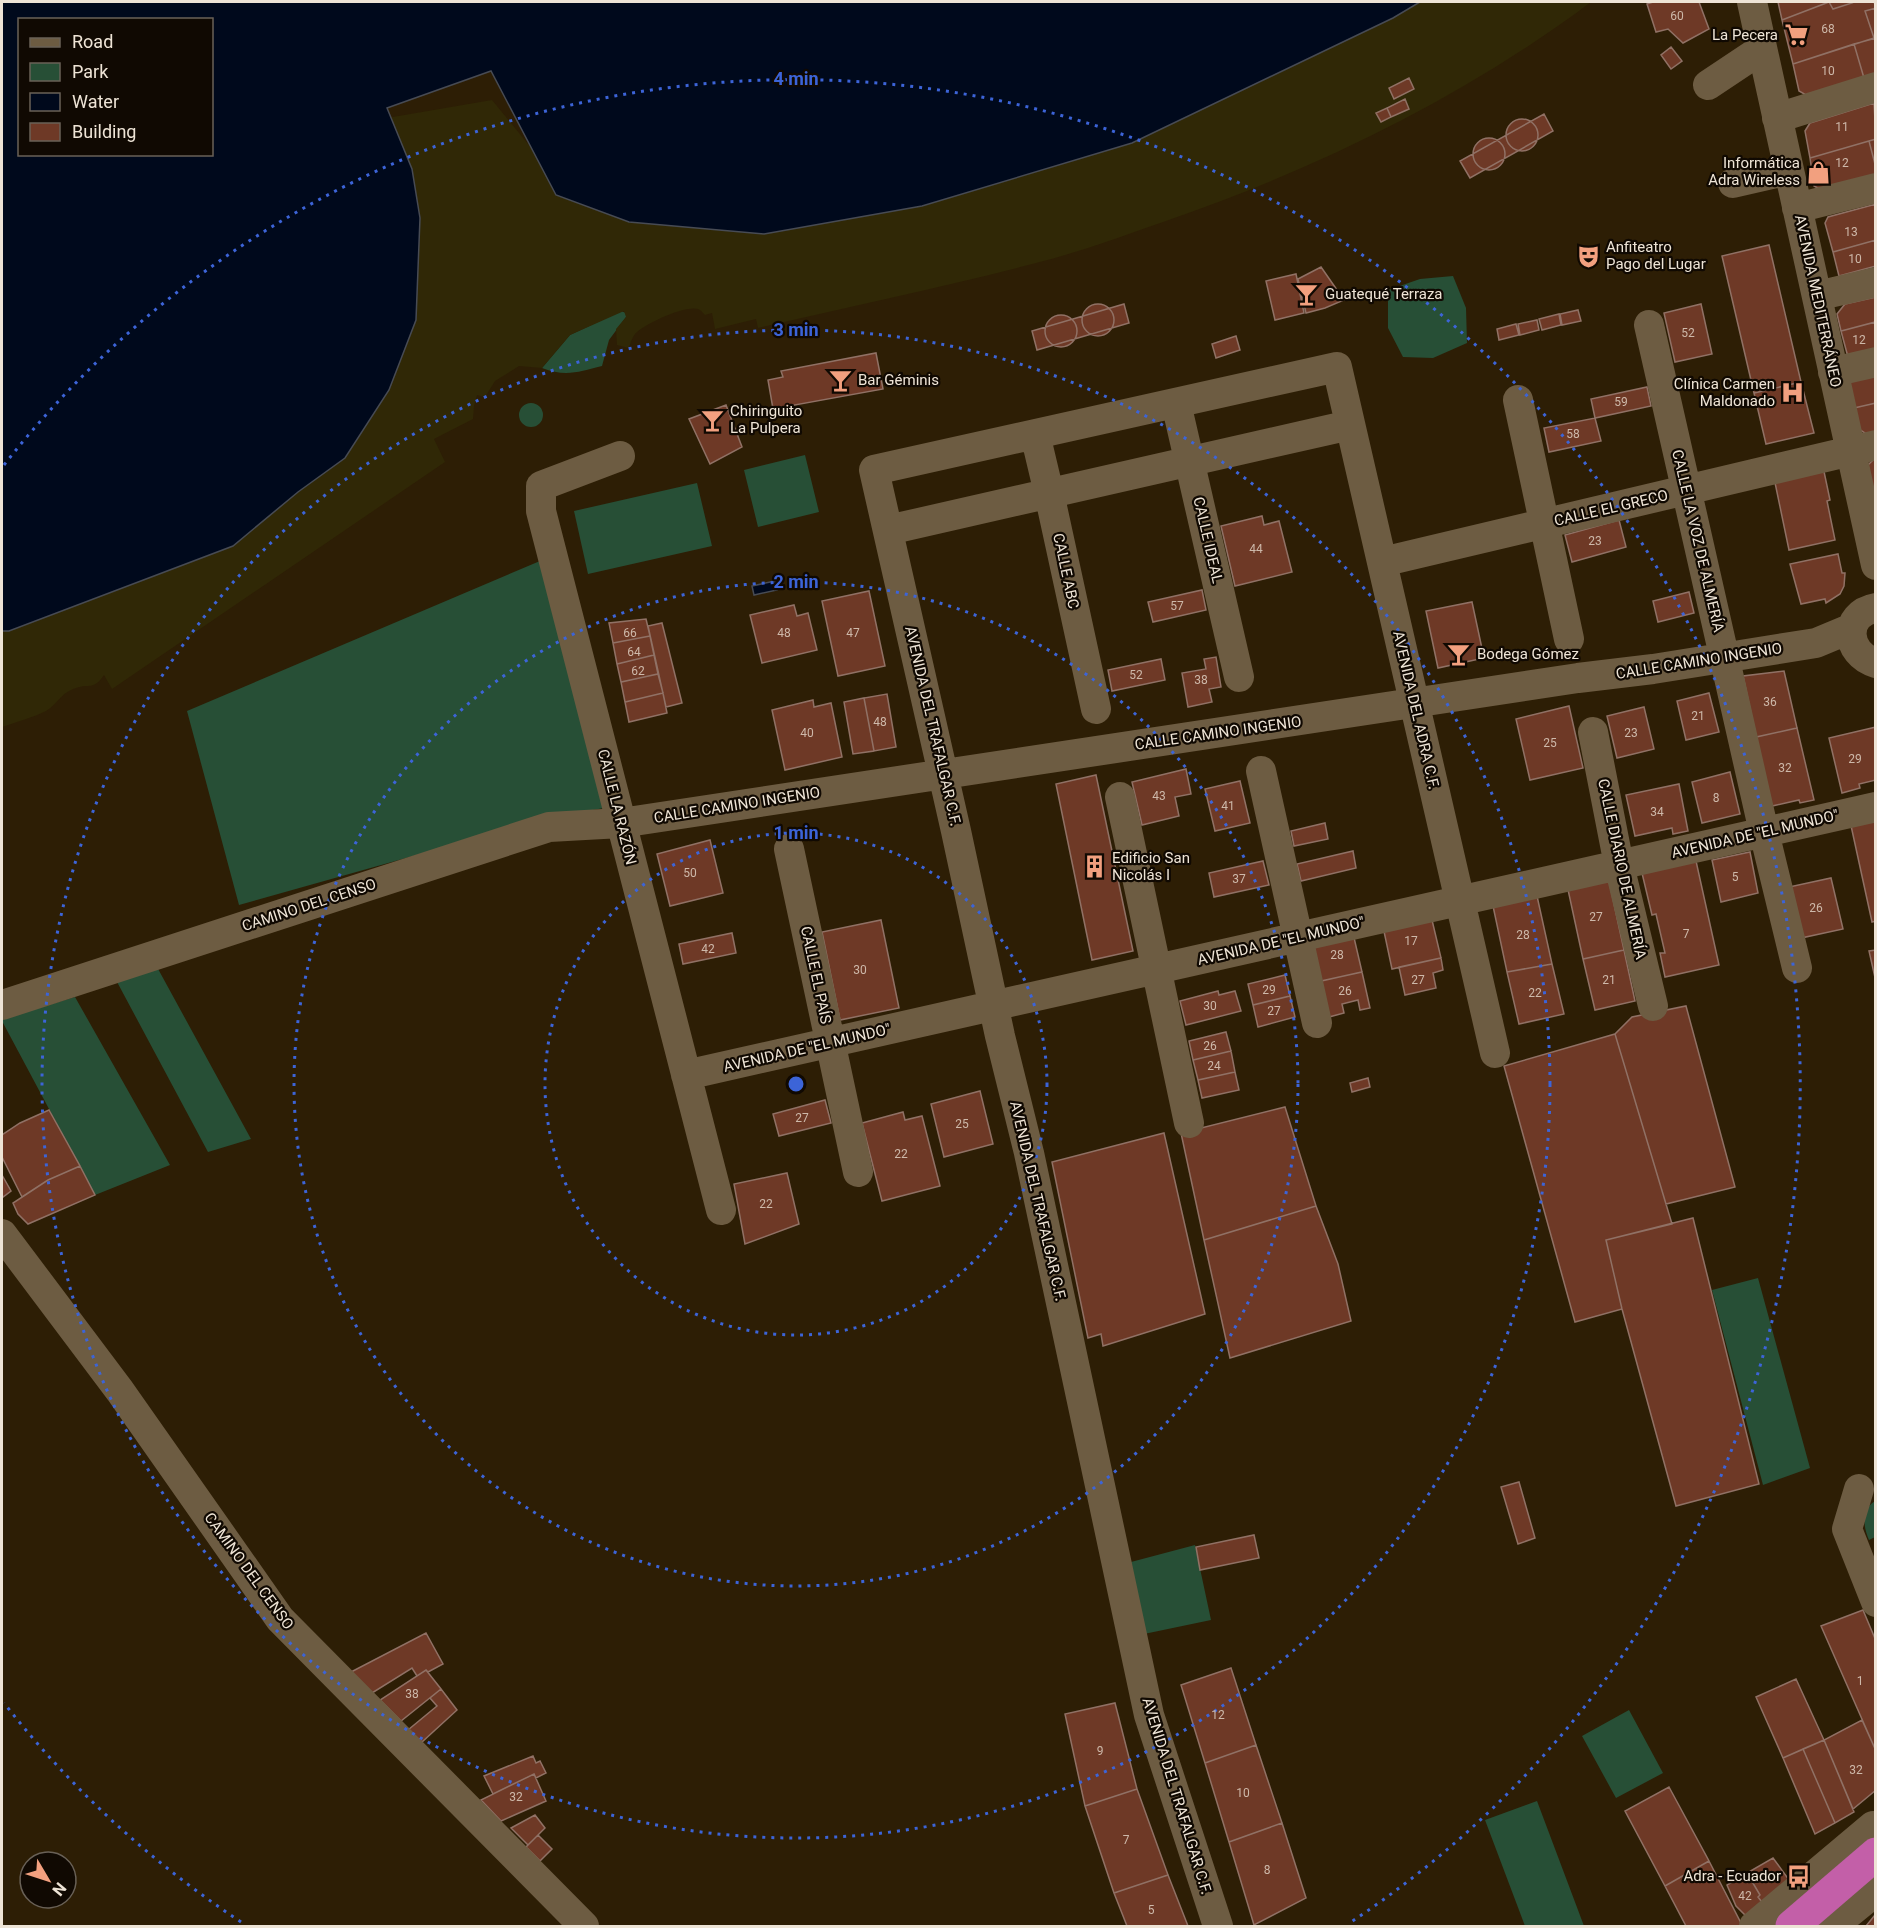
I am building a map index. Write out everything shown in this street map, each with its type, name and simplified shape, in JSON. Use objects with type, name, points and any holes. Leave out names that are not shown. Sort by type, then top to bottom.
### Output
[{"type":"highway","points":[[1792,1926],[1875,1854]]},
{"type":"street","name":"AVENIDA MEDITERRÁNEO","points":[[1752,2],[1833,372],[1863,448],[1875,565]]},
{"type":"street","points":[[1708,85],[1762,49]]},
{"type":"street","points":[[1778,118],[1875,87]]},
{"type":"street","points":[[1733,183],[1789,170]]},
{"type":"street","points":[[1797,208],[1875,188]]},
{"type":"street","points":[[1817,296],[1875,282]]},
{"type":"street","name":"CALLE LA VOZ DE ALMERÍA","points":[[1649,325],[1797,968]]},
{"type":"street","points":[[1833,372],[1875,362]]},
{"type":"street","name":"AVENIDA DEL ADRA C.F.","points":[[1176,403],[1337,367],[1494,1053]]},
{"type":"street","points":[[1518,400],[1569,639]]},
{"type":"street","points":[[1035,434],[1176,403]]},
{"type":"street","name":"CALLE IDEAL","points":[[1176,403],[1239,677]]},
{"type":"street","points":[[888,530],[1350,425]]},
{"type":"street","name":"AVENIDA DEL TRAFALGAR C.F.","points":[[1035,434],[874,470],[1029,1153],[1149,1715],[1218,1926]]},
{"type":"street","name":"CALLE ABC","points":[[1035,434],[1050,493],[1096,709]]},
{"type":"street","name":"CALLE EL GRECO","points":[[1382,562],[1863,448]]},
{"type":"street","name":"CALLE LA RAZÓN","points":[[620,456],[541,486],[541,511],[721,1210]]},
{"type":"street","points":[[1860,646],[1856,620],[1862,613],[1875,608]]},
{"type":"street","name":"CALLE CAMINO INGENIO","points":[[621,823],[1816,643],[1860,646]]},
{"type":"street","name":"CALLE DIARIO DE ALMERÍA","points":[[1593,732],[1619,865],[1653,1006]]},
{"type":"street","points":[[1261,771],[1317,1023]]},
{"type":"street","points":[[1120,797],[1189,1123]]},
{"type":"street","name":"AVENIDA DE \"EL MUNDO\"","points":[[686,1075],[1875,807]]},
{"type":"street","name":"CAMINO DEL CENSO","points":[[2,1005],[549,827],[621,823]]},
{"type":"street","name":"CALLE EL PAÍS","points":[[789,849],[858,1172]]},
{"type":"street","name":"CAMINO DEL CENSO","points":[[2,1234],[120,1391],[280,1619],[584,1926]]},
{"type":"street","points":[[1870,1482],[1847,1529],[1875,1602]]},
{"type":"street","points":[[1754,1926],[1875,1826]]},
{"type":"street","points":[[1833,1926],[1875,1891]]},
{"type":"street","points":[[1831,1892],[1848,1926]]},
{"type":"green space","points":[[1453,276],[1466,308],[1467,343],[1433,358],[1403,357],[1388,328],[1388,290],[1420,279]]},
{"type":"green space","points":[[621,311],[626,313],[626,317],[609,340],[602,366],[565,373],[542,368],[570,335]]},
{"type":"green space","points":[[531,403],[539,407],[543,415],[539,423],[531,427],[523,423],[519,415],[523,407]]},
{"type":"green space","points":[[805,455],[819,512],[758,527],[744,470]]},
{"type":"green space","points":[[697,483],[712,546],[588,574],[574,511]]},
{"type":"green space","points":[[540,561],[604,808],[548,818],[239,905],[187,711]]},
{"type":"green space","points":[[157,967],[251,1139],[208,1152],[116,980]]},
{"type":"green space","points":[[75,997],[170,1165],[95,1195],[2,1021],[2,1019]]},
{"type":"green space","points":[[1758,1278],[1810,1468],[1763,1485],[1712,1290]]},
{"type":"green space","points":[[1875,1501],[1875,1537],[1869,1540],[1864,1519],[1867,1509]]},
{"type":"green space","points":[[1195,1545],[1211,1620],[1144,1634],[1131,1562]]},
{"type":"green space","points":[[1629,1710],[1663,1773],[1616,1798],[1582,1736]]},
{"type":"green space","points":[[1537,1801],[1584,1926],[1525,1926],[1485,1820]]},
{"type":"sand","points":[[1370,2],[1591,2],[1492,69],[1387,128],[1333,154],[1222,201],[1085,249],[967,280],[758,328],[756,319],[715,329],[712,313],[705,315],[699,309],[684,310],[647,325],[635,334],[629,348],[617,345],[616,329],[626,317],[624,311],[570,335],[542,368],[519,366],[495,381],[485,397],[477,395],[473,419],[434,439],[445,462],[112,689],[104,675],[94,685],[76,688],[66,693],[46,711],[2,727],[2,621],[387,118],[492,100],[554,176]]},
{"type":"water","points":[[2,2],[1420,2],[1393,18],[1132,143],[922,206],[764,234],[629,222],[556,195],[491,71],[387,108],[412,169],[420,218],[416,320],[389,390],[345,458],[298,492],[233,546],[9,631],[2,631]]},
{"type":"water","points":[[775,581],[777,590],[754,595],[752,586]]},
{"type":"building","points":[[1699,2],[1709,29],[1683,43],[1668,29],[1656,32],[1647,4]]},
{"type":"building","points":[[1778,2],[1829,2],[1782,20]]},
{"type":"building","points":[[1829,2],[1851,2],[1852,3],[1833,9]]},
{"type":"building","points":[[1829,2],[1833,9],[1851,2],[1874,2],[1876,8],[1865,11],[1874,38],[1793,64],[1782,20]]},
{"type":"building","points":[[1876,8],[1876,38],[1874,38],[1865,11]]},
{"type":"building","points":[[1876,38],[1876,74],[1864,78],[1854,44]]},
{"type":"building","points":[[1854,44],[1864,78],[1806,95],[1799,91],[1793,64]]},
{"type":"building","points":[[1671,47],[1682,61],[1671,69],[1661,55]]},
{"type":"building","points":[[1409,78],[1414,89],[1394,99],[1389,88]]},
{"type":"building","points":[[1405,99],[1409,109],[1391,117],[1387,108]]},
{"type":"building","points":[[1874,103],[1876,139],[1810,158],[1805,131],[1810,123]]},
{"type":"building","points":[[1387,108],[1391,117],[1381,122],[1376,113]]},
{"type":"building","points":[[1544,114],[1553,131],[1470,178],[1460,161]]},
{"type":"building","points":[[1522,119],[1533,124],[1538,135],[1533,146],[1522,151],[1511,146],[1506,135],[1511,124]]},
{"type":"building","points":[[1489,138],[1500,143],[1505,154],[1500,165],[1489,170],[1478,165],[1473,154],[1478,143]]},
{"type":"building","points":[[1876,139],[1876,168],[1869,141]]},
{"type":"building","points":[[1869,141],[1876,176],[1823,191],[1814,186],[1810,158]]},
{"type":"building","points":[[1876,204],[1876,240],[1833,252],[1825,223],[1828,217]]},
{"type":"building","points":[[1876,240],[1876,266],[1839,276],[1833,252]]},
{"type":"building","points":[[1769,245],[1801,382],[1754,393],[1722,256]]},
{"type":"building","points":[[1321,267],[1344,300],[1306,313],[1298,279]]},
{"type":"building","points":[[1296,274],[1304,313],[1275,320],[1266,281]]},
{"type":"building","points":[[1876,297],[1876,322],[1841,331],[1837,314],[1845,304]]},
{"type":"building","points":[[1098,304],[1109,309],[1114,320],[1109,331],[1098,336],[1087,331],[1082,320],[1087,309]]},
{"type":"building","points":[[1124,304],[1129,323],[1037,350],[1032,331]]},
{"type":"building","points":[[1701,304],[1712,354],[1675,362],[1664,313]]},
{"type":"building","points":[[1578,310],[1581,321],[1562,325],[1560,314]]},
{"type":"building","points":[[1559,314],[1561,325],[1542,330],[1539,319]]},
{"type":"building","points":[[1061,315],[1072,320],[1077,331],[1072,342],[1061,347],[1050,342],[1045,331],[1050,320]]},
{"type":"building","points":[[1537,320],[1539,330],[1520,335],[1518,324]]},
{"type":"building","points":[[1875,322],[1876,350],[1848,357],[1841,331]]},
{"type":"building","points":[[1516,324],[1519,335],[1499,340],[1497,329]]},
{"type":"building","points":[[1236,336],[1240,350],[1216,358],[1212,344]]},
{"type":"building","points":[[876,353],[883,389],[773,409],[768,380],[783,377],[781,371]]},
{"type":"building","points":[[1876,374],[1876,403],[1854,408],[1848,380]]},
{"type":"building","points":[[1801,382],[1814,433],[1766,444],[1754,393]]},
{"type":"building","points":[[1647,387],[1651,406],[1595,418],[1591,399]]},
{"type":"building","points":[[1876,403],[1876,433],[1868,435],[1857,428],[1854,408]]},
{"type":"building","points":[[726,405],[742,447],[710,464],[689,419]]},
{"type":"building","points":[[1595,418],[1601,441],[1549,452],[1544,428]]},
{"type":"building","points":[[1876,458],[1876,506],[1867,466]]},
{"type":"building","points":[[1822,462],[1835,540],[1789,550],[1773,473]]},
{"type":"building","points":[[1262,516],[1264,525],[1279,521],[1292,572],[1235,586],[1221,526]]},
{"type":"building","points":[[1619,520],[1626,547],[1572,562],[1565,535]]},
{"type":"building","points":[[1838,554],[1842,573],[1845,573],[1844,586],[1840,594],[1826,603],[1825,599],[1801,604],[1790,564]]},
{"type":"building","points":[[1202,590],[1206,610],[1153,622],[1148,602]]},
{"type":"building","points":[[869,591],[885,666],[838,676],[822,601]]},
{"type":"building","points":[[1689,592],[1694,613],[1658,622],[1653,601]]},
{"type":"building","points":[[1472,602],[1484,658],[1438,668],[1426,611]]},
{"type":"building","points":[[794,605],[797,616],[808,613],[817,650],[762,663],[750,615]]},
{"type":"building","points":[[646,619],[650,636],[613,643],[609,623]]},
{"type":"building","points":[[662,623],[682,703],[666,707],[648,626]]},
{"type":"building","points":[[650,636],[654,655],[617,664],[613,643]]},
{"type":"building","points":[[654,655],[658,674],[621,682],[617,664]]},
{"type":"building","points":[[1216,657],[1221,687],[1209,689],[1212,702],[1188,707],[1182,673],[1206,669],[1204,659]]},
{"type":"building","points":[[1161,659],[1165,680],[1112,691],[1108,670]]},
{"type":"building","points":[[1784,671],[1797,728],[1756,737],[1743,676]]},
{"type":"building","points":[[658,674],[663,693],[625,702],[621,682]]},
{"type":"building","points":[[663,693],[667,713],[629,722],[625,702]]},
{"type":"building","points":[[1709,693],[1719,732],[1686,740],[1677,701]]},
{"type":"building","points":[[887,694],[896,747],[874,751],[864,698]]},
{"type":"building","points":[[864,698],[874,751],[853,754],[844,702]]},
{"type":"building","points":[[813,700],[814,707],[831,703],[842,757],[785,770],[772,710]]},
{"type":"building","points":[[1569,706],[1583,768],[1530,780],[1516,719]]},
{"type":"building","points":[[1644,707],[1654,749],[1617,758],[1607,716]]},
{"type":"building","points":[[1876,727],[1876,780],[1859,784],[1860,788],[1842,793],[1829,738]]},
{"type":"building","points":[[1797,728],[1814,800],[1800,803],[1799,800],[1772,806],[1756,737]]},
{"type":"building","points":[[1186,769],[1191,794],[1175,797],[1179,816],[1142,825],[1132,782]]},
{"type":"building","points":[[1730,772],[1740,814],[1702,823],[1692,782]]},
{"type":"building","name":"Edificio San Nicolás I","points":[[1096,775],[1133,951],[1092,960],[1056,784]]},
{"type":"building","points":[[1240,781],[1250,823],[1215,831],[1205,789]]},
{"type":"building","points":[[1679,784],[1688,831],[1673,834],[1672,828],[1635,836],[1626,795]]},
{"type":"building","points":[[1876,816],[1876,921],[1872,922],[1850,821]]},
{"type":"building","points":[[1325,823],[1328,839],[1294,846],[1291,831]]},
{"type":"building","points":[[710,840],[723,893],[670,906],[657,854]]},
{"type":"building","points":[[1353,851],[1356,868],[1301,881],[1297,864]]},
{"type":"building","points":[[1750,852],[1758,893],[1721,902],[1712,860]]},
{"type":"building","points":[[1263,861],[1269,885],[1214,897],[1209,873]]},
{"type":"building","points":[[1696,861],[1719,965],[1665,977],[1660,953],[1665,953],[1656,914],[1652,915],[1642,873]]},
{"type":"building","points":[[1608,876],[1624,950],[1583,959],[1567,885]]},
{"type":"building","points":[[1831,878],[1843,929],[1801,938],[1789,887]]},
{"type":"building","points":[[1537,896],[1552,964],[1507,972],[1493,906]]},
{"type":"building","points":[[881,920],[899,1008],[840,1020],[822,932]]},
{"type":"building","points":[[1432,920],[1441,958],[1392,969],[1382,922]]},
{"type":"building","points":[[1352,929],[1362,972],[1321,981],[1311,938]]},
{"type":"building","points":[[732,933],[736,953],[683,964],[679,944]]},
{"type":"building","points":[[1624,950],[1635,1001],[1595,1010],[1583,959]]},
{"type":"building","points":[[1876,950],[1876,982],[1869,951]]},
{"type":"building","points":[[1441,958],[1443,970],[1433,973],[1436,988],[1405,995],[1399,967]]},
{"type":"building","points":[[1552,964],[1564,1014],[1519,1024],[1507,972]]},
{"type":"building","points":[[1362,972],[1370,1008],[1360,1010],[1358,1000],[1342,1004],[1344,1013],[1329,1017],[1321,981]]},
{"type":"building","points":[[1285,975],[1290,996],[1253,1005],[1248,984]]},
{"type":"building","points":[[1218,991],[1219,995],[1235,991],[1241,1011],[1186,1025],[1180,1001]]},
{"type":"building","points":[[1290,996],[1295,1017],[1258,1027],[1253,1005]]},
{"type":"building","points":[[1686,1006],[1735,1187],[1666,1204],[1615,1034],[1632,1017]]},
{"type":"building","points":[[1226,1032],[1231,1051],[1193,1060],[1189,1041]]},
{"type":"building","points":[[1615,1034],[1672,1224],[1606,1240],[1622,1309],[1575,1322],[1504,1066]]},
{"type":"building","points":[[1231,1051],[1235,1072],[1198,1080],[1193,1060]]},
{"type":"building","points":[[1235,1072],[1239,1090],[1202,1098],[1198,1080]]},
{"type":"building","points":[[1368,1078],[1370,1087],[1352,1092],[1350,1083]]},
{"type":"building","points":[[980,1091],[993,1144],[944,1157],[931,1104]]},
{"type":"building","points":[[825,1100],[831,1123],[779,1136],[773,1114]]},
{"type":"building","points":[[1285,1107],[1316,1206],[1204,1240],[1181,1133]]},
{"type":"building","points":[[49,1110],[80,1166],[48,1180],[22,1197],[2,1157],[2,1135],[20,1123]]},
{"type":"building","points":[[903,1112],[905,1120],[922,1116],[940,1186],[882,1201],[862,1123]]},
{"type":"building","points":[[1164,1133],[1205,1314],[1103,1346],[1101,1334],[1088,1338],[1052,1162]]},
{"type":"building","points":[[80,1166],[95,1195],[28,1224],[18,1214],[13,1203],[48,1180]]},
{"type":"building","points":[[787,1173],[799,1224],[745,1244],[734,1184]]},
{"type":"building","points":[[2,1175],[11,1191],[3,1197],[2,1195]]},
{"type":"building","points":[[1316,1206],[1338,1264],[1351,1321],[1230,1358],[1204,1240]]},
{"type":"building","points":[[1693,1218],[1759,1484],[1676,1506],[1622,1309],[1606,1240]]},
{"type":"building","points":[[1519,1482],[1535,1538],[1518,1544],[1501,1487]]},
{"type":"building","points":[[1254,1535],[1259,1558],[1200,1570],[1196,1547]]},
{"type":"building","points":[[1863,1610],[1876,1641],[1876,1751],[1821,1626]]},
{"type":"building","points":[[426,1633],[443,1664],[428,1672],[426,1670],[417,1676],[412,1668],[372,1693],[351,1672]]},
{"type":"building","points":[[1231,1668],[1256,1745],[1205,1763],[1181,1685]]},
{"type":"building","points":[[426,1670],[441,1689],[401,1721],[380,1700]]},
{"type":"building","points":[[1796,1679],[1824,1740],[1783,1758],[1756,1697]]},
{"type":"building","points":[[441,1689],[457,1710],[422,1742],[408,1730],[437,1706],[430,1698]]},
{"type":"building","points":[[1115,1703],[1137,1789],[1085,1806],[1065,1714]]},
{"type":"building","points":[[1862,1720],[1876,1751],[1876,1790],[1853,1809],[1824,1740]]},
{"type":"building","points":[[1824,1740],[1854,1812],[1835,1823],[1803,1749]]},
{"type":"building","points":[[1256,1745],[1282,1823],[1229,1842],[1205,1763]]},
{"type":"building","points":[[1803,1749],[1835,1823],[1815,1834],[1783,1758]]},
{"type":"building","points":[[533,1756],[536,1763],[540,1761],[546,1773],[536,1778],[534,1774],[493,1794],[484,1776]]},
{"type":"building","points":[[534,1774],[546,1801],[501,1821],[481,1800]]},
{"type":"building","points":[[1669,1787],[1709,1861],[1665,1886],[1625,1811]]},
{"type":"building","points":[[1137,1789],[1168,1875],[1114,1893],[1085,1806]]},
{"type":"building","points":[[535,1815],[545,1828],[528,1845],[511,1828]]},
{"type":"building","points":[[1282,1823],[1306,1898],[1254,1925],[1229,1842]]},
{"type":"building","points":[[538,1835],[552,1849],[540,1861],[526,1847]]},
{"type":"building","points":[[1773,1858],[1792,1884],[1765,1906],[1758,1897],[1760,1895],[1747,1873]]},
{"type":"building","points":[[1709,1861],[1742,1925],[1740,1926],[1686,1926],[1665,1886]]},
{"type":"building","points":[[1747,1873],[1760,1895],[1758,1897],[1765,1906],[1749,1919],[1736,1906],[1727,1885]]},
{"type":"building","points":[[1168,1875],[1188,1926],[1127,1926],[1114,1893]]},
{"type":"building","points":[[1875,1915],[1876,1926],[1866,1926]]},
{"type":"place","name":"La Pecera","points":[[1796,35]]},
{"type":"place","name":"Informática Adra Wireless","points":[[1818,172]]},
{"type":"place","name":"Anfiteatro Pago del Lugar","points":[[1588,256]]},
{"type":"place","name":"Guatequé Terraza","points":[[1307,294]]},
{"type":"place","name":"Bar Géminis","points":[[840,380]]},
{"type":"place","name":"Clínica Carmen Maldonado","points":[[1793,393]]},
{"type":"place","name":"Chiringuito La Pulpera","points":[[712,420]]},
{"type":"place","name":"Bodega Gómez","points":[[1459,654]]},
{"type":"place","name":"Edificio San Nicolás I","points":[[1094,867]]},
{"type":"place","name":"Adra - Ecuador","points":[[1799,1876]]}]
